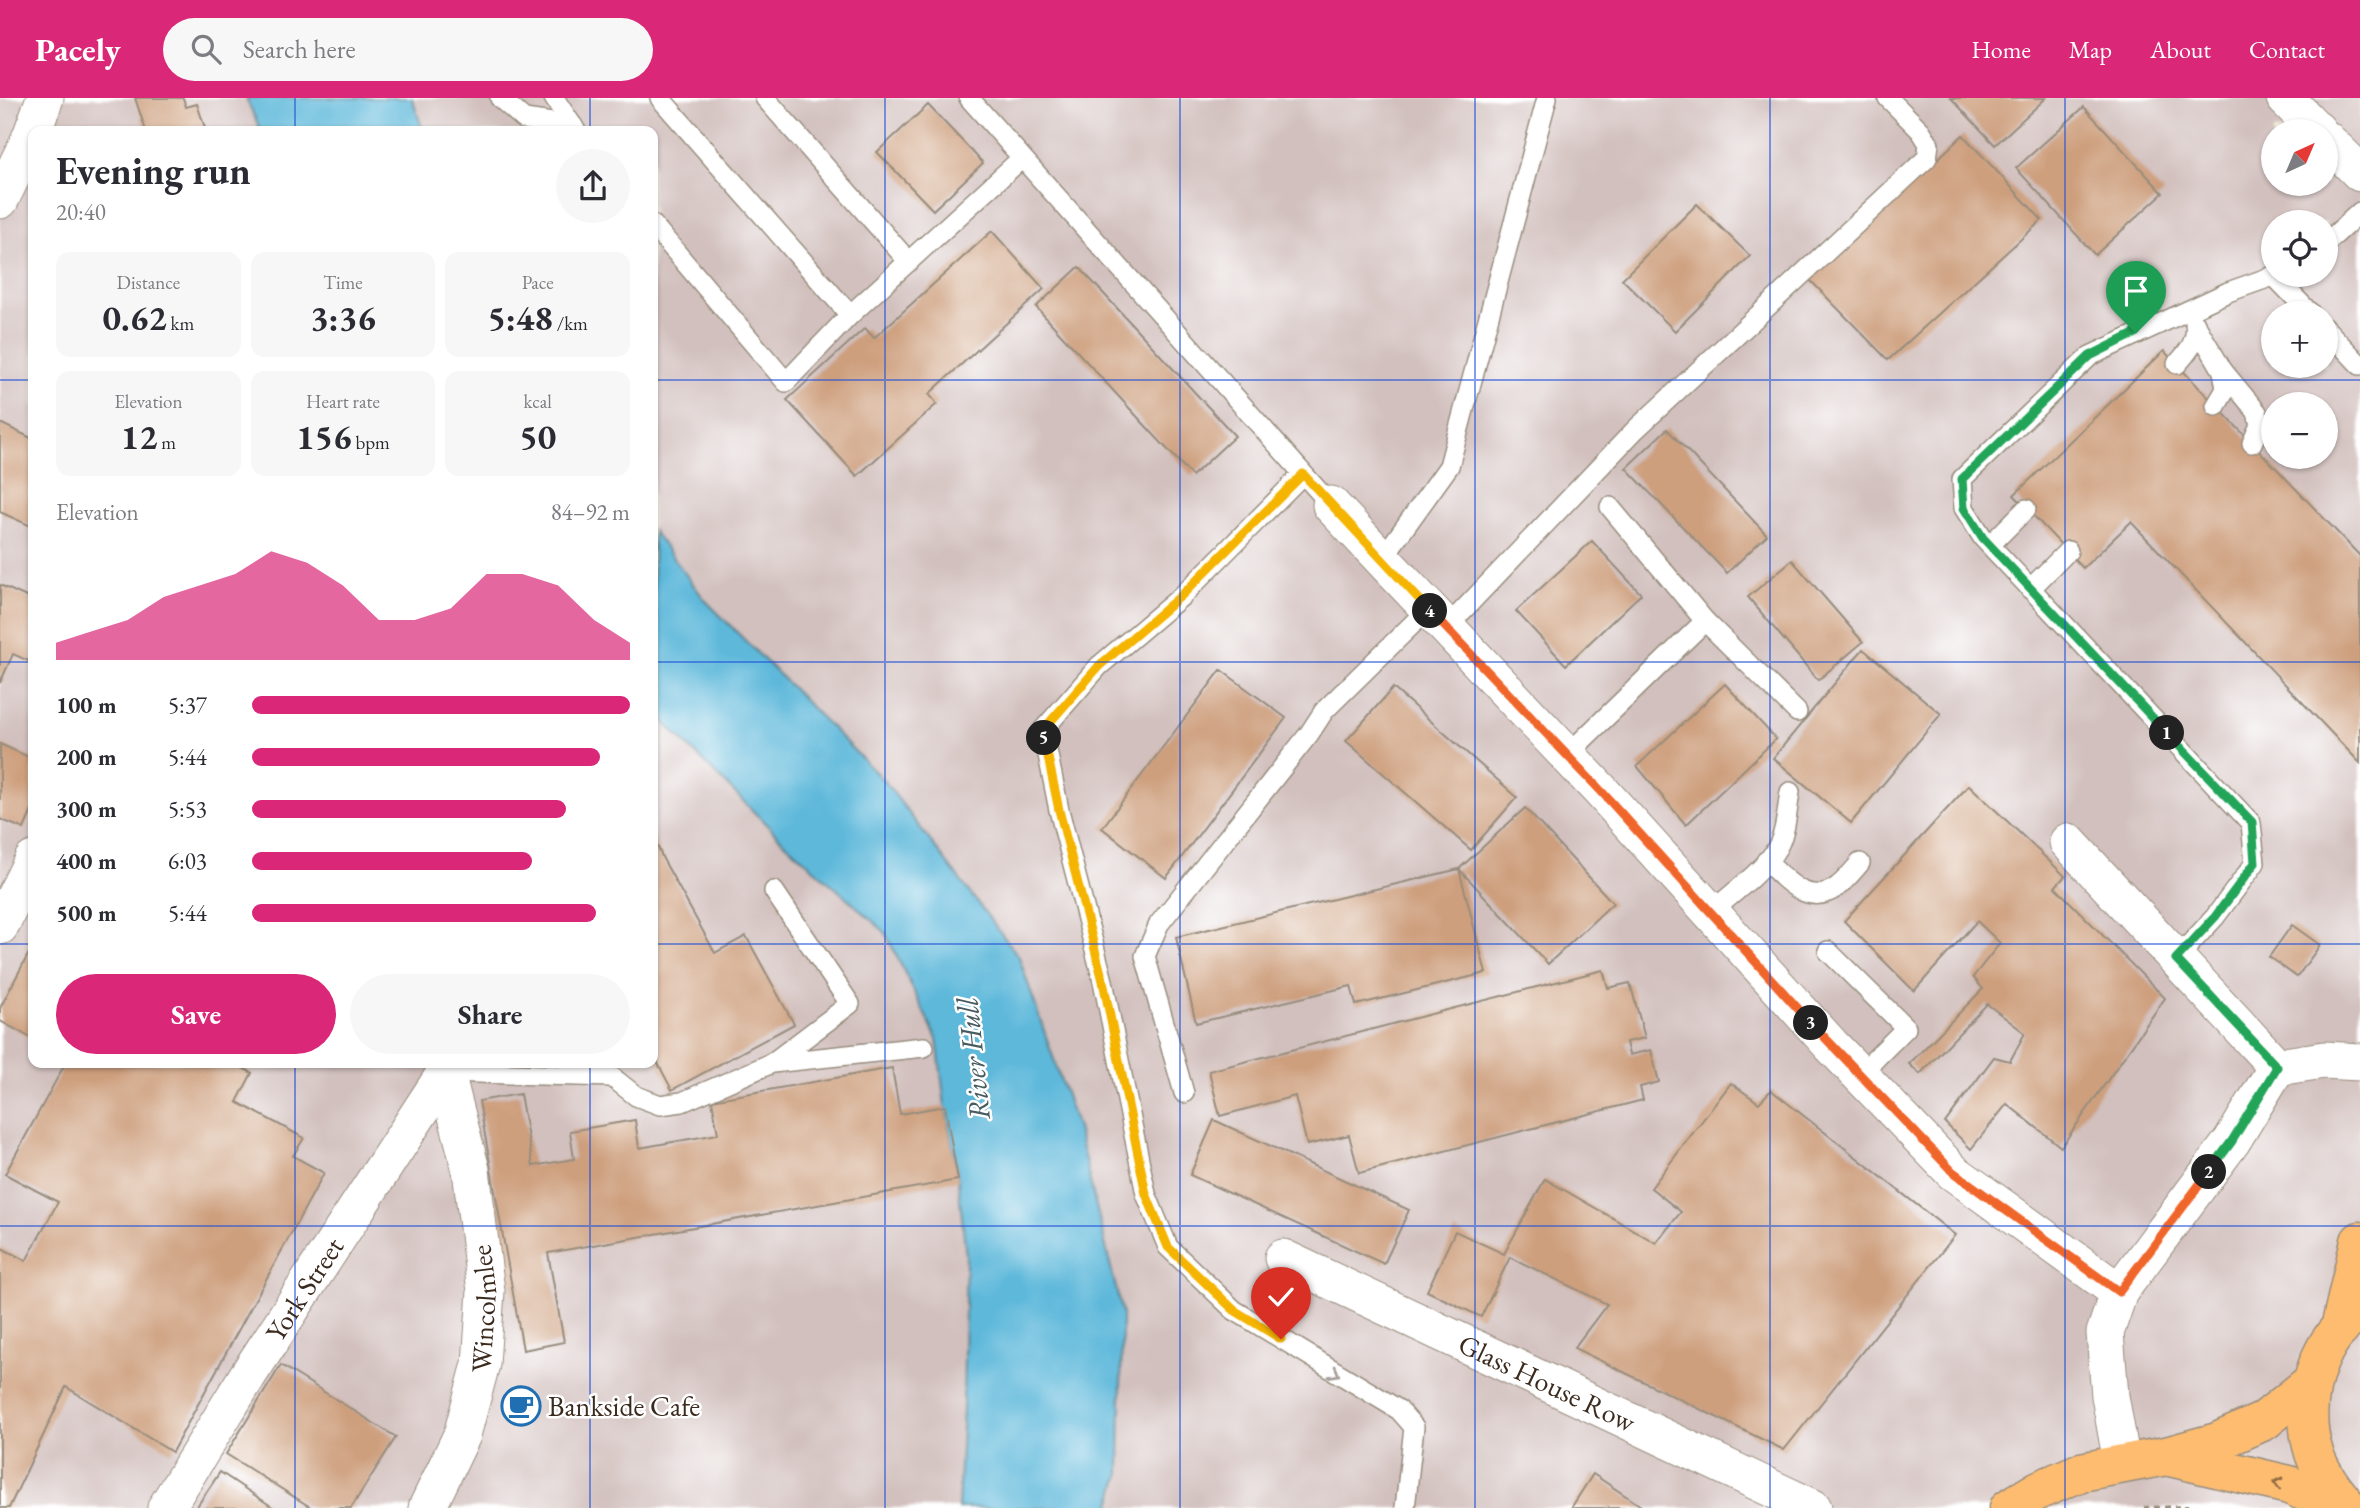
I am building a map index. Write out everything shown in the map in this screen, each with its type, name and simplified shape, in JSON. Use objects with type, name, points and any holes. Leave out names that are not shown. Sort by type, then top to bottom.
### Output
[{"type":"main road","points":[[2349,1508],[2330,1486],[2314,1453],[2308,1418],[2312,1382],[2322,1354],[2350,1320],[2360,1241]]},
{"type":"main road","points":[[2009,1508],[2039,1490],[2081,1472],[2166,1456],[2217,1442],[2264,1421],[2312,1382]]},
{"type":"main road","points":[[2166,1456],[2289,1485],[2342,1508]]},
{"type":"street","points":[[36,126],[45,98]]},
{"type":"street","points":[[2286,98],[2306,119]]},
{"type":"street","points":[[0,200],[28,146]]},
{"type":"street","points":[[2338,151],[2360,173]]},
{"type":"street","points":[[1331,505],[1953,1172],[2119,1292]]},
{"type":"street","points":[[2068,842],[2277,1067]]},
{"type":"street","points":[[0,926],[28,870]]},
{"type":"street","points":[[2277,1067],[2324,1060],[2360,1062]]},
{"type":"street","points":[[2122,1463],[2110,1396],[2105,1333],[2119,1292],[2232,1141],[2277,1067]]},
{"type":"street","name":"York Street","points":[[166,1508],[247,1375],[443,1068]]},
{"type":"street","name":"Wincolmlee","points":[[427,1508],[462,1435],[481,1364],[486,1291],[471,1170],[444,1068]]},
{"type":"street","name":"Glass House Row","points":[[1283,1258],[1813,1508]]},
{"type":"lane","points":[[500,98],[524,120],[562,126]]},
{"type":"lane","points":[[554,98],[573,126]]},
{"type":"lane","points":[[660,98],[850,315]]},
{"type":"lane","points":[[765,98],[909,262]]},
{"type":"lane","points":[[969,98],[1331,505]]},
{"type":"lane","points":[[1382,559],[1449,466],[1547,98]]},
{"type":"lane","points":[[1184,1093],[1145,956],[1159,924],[1309,734],[1324,711],[1437,619],[1927,158],[1930,144],[1921,131],[1888,98]]},
{"type":"lane","points":[[658,231],[786,382],[850,315],[1023,158]]},
{"type":"lane","points":[[2338,232],[2360,212]]},
{"type":"lane","points":[[2176,959],[2215,917],[2255,863],[2252,822],[1983,538],[1964,508],[1962,479],[2090,356],[2194,319],[2228,292],[2261,280]]},
{"type":"lane","points":[[2286,287],[2299,301]]},
{"type":"lane","points":[[2177,364],[2193,347],[2194,319]]},
{"type":"lane","points":[[2194,319],[2222,371],[2257,412],[2260,425],[2252,443]]},
{"type":"lane","points":[[2338,342],[2360,365]]},
{"type":"lane","points":[[2216,406],[2225,388],[2222,371]]},
{"type":"lane","points":[[1303,474],[1183,594],[1099,666],[1043,730],[1059,810],[1103,981],[1146,1194],[1168,1247],[1234,1310],[1399,1410],[1414,1427],[1405,1508]]},
{"type":"lane","points":[[1610,507],[1705,621],[1797,712]]},
{"type":"lane","points":[[1990,545],[2026,509]]},
{"type":"lane","points":[[2030,589],[2068,551]]},
{"type":"lane","points":[[1566,756],[1705,621]]},
{"type":"lane","points":[[1710,913],[1776,851],[1783,831],[1790,792]]},
{"type":"lane","points":[[1766,861],[1796,890],[1813,894],[1835,888],[1860,863]]},
{"type":"lane","points":[[461,1068],[612,1077],[636,1096],[660,1105],[681,1102],[772,1063],[850,1004],[774,891]]},
{"type":"lane","points":[[1828,951],[1906,1028],[1859,1074]]},
{"type":"lane","points":[[772,1063],[924,1047]]},
{"type":"path","points":[[2144,1508],[2209,1507]]},
{"type":"shaded area","points":[[0,98],[246,98],[259,126],[28,126],[28,1068],[658,1068],[658,716],[782,840],[885,932],[937,1039],[958,1180],[966,1256],[958,1508],[0,1508]]},
{"type":"shaded area","points":[[412,98],[2360,98],[2360,1508],[1110,1508],[1120,1474],[1122,1313],[705,600],[658,538],[658,126],[421,126]]},
{"type":"water","points":[[246,98],[412,98],[421,126],[259,126]]},
{"type":"water","name":"River Hull","points":[[658,538],[705,600],[885,782],[1019,957],[1077,1128],[1122,1313],[1120,1474],[1110,1508],[958,1508],[966,1256],[958,1180],[937,1039],[885,932],[782,840],[658,716]]},
{"type":"building","points":[[135,98],[183,98],[186,107],[197,104],[204,126],[144,126]]},
{"type":"building","points":[[1951,98],[2046,98],[1995,145]]},
{"type":"building","points":[[928,105],[983,163],[933,210],[877,152]]},
{"type":"building","points":[[2084,107],[2163,193],[2095,255],[2016,168]]},
{"type":"building","points":[[1963,135],[2042,220],[1888,360],[1810,280]]},
{"type":"building","points":[[1697,204],[1750,256],[1675,331],[1622,279]]},
{"type":"building","points":[[992,231],[1044,289],[929,394],[937,404],[857,476],[787,400],[865,328],[874,338]]},
{"type":"building","points":[[1079,267],[1235,436],[1192,476],[1036,307]]},
{"type":"building","points":[[2164,351],[2261,452],[2261,469],[2277,469],[2360,556],[2360,763],[2131,522],[2083,568],[2014,495]]},
{"type":"building","points":[[0,423],[28,437],[28,525],[0,512]]},
{"type":"building","points":[[1667,429],[1767,535],[1727,573],[1626,468]]},
{"type":"building","points":[[1592,541],[1641,594],[1566,665],[1516,611]]},
{"type":"building","points":[[1792,560],[1863,642],[1818,680],[1748,597]]},
{"type":"building","points":[[0,585],[28,598],[28,661],[13,654],[0,683]]},
{"type":"building","points":[[1863,649],[1941,714],[1851,823],[1773,758]]},
{"type":"building","points":[[1221,670],[1286,718],[1166,878],[1102,828]]},
{"type":"building","points":[[1725,684],[1776,739],[1686,825],[1637,766]]},
{"type":"building","points":[[1393,688],[1517,797],[1471,850],[1346,741]]},
{"type":"building","points":[[0,744],[28,757],[28,820],[24,829],[0,819]]},
{"type":"building","points":[[1969,785],[2065,876],[2055,887],[2165,998],[2061,1147],[2007,1104],[1971,1149],[1945,1123],[1994,1057],[2010,1061],[2025,1033],[1987,1004],[1920,1074],[1909,1064],[1983,989],[1973,977],[2000,943],[1977,921],[1914,991],[1844,921]]},
{"type":"building","points":[[1525,808],[1613,903],[1548,964],[1459,869]]},
{"type":"building","points":[[658,848],[715,953],[746,936],[794,1024],[672,1090],[658,1063]]},
{"type":"building","points":[[1459,869],[1486,973],[1356,1005],[1351,986],[1196,1023],[1176,937]]},
{"type":"building","points":[[2292,925],[2320,945],[2297,977],[2269,957]]},
{"type":"building","points":[[28,955],[28,1036],[0,1021],[0,1008]]},
{"type":"building","points":[[1603,970],[1608,988],[1630,983],[1645,1038],[1626,1042],[1629,1055],[1651,1050],[1659,1082],[1640,1087],[1643,1100],[1359,1173],[1349,1135],[1307,1145],[1295,1096],[1220,1116],[1209,1071]]},
{"type":"building","points":[[63,1068],[243,1068],[252,1073],[237,1102],[304,1138],[293,1156],[324,1173],[172,1452],[66,1387],[9,1508],[0,1508],[0,1247],[26,1261],[58,1202],[5,1174]]},
{"type":"building","points":[[892,1068],[900,1114],[945,1106],[958,1180],[548,1253],[564,1342],[523,1350],[479,1101],[520,1094],[533,1166],[574,1159],[570,1131],[635,1120],[639,1148],[718,1134],[712,1100]]},
{"type":"building","points":[[1731,1083],[1759,1103],[1771,1090],[1955,1235],[1784,1450],[1574,1348],[1607,1304],[1510,1257],[1481,1317],[1427,1291],[1455,1231],[1504,1254],[1545,1179],[1656,1243],[1681,1212],[1651,1188]]},
{"type":"building","points":[[1214,1120],[1409,1210],[1384,1264],[1190,1175]]},
{"type":"building","points":[[281,1365],[396,1437],[351,1508],[312,1508],[226,1454]]},
{"type":"building","points":[[220,1472],[274,1508],[196,1508]]},
{"type":"building","points":[[1593,1474],[1644,1508],[1571,1508]]},
{"type":"place","name":"Bankside Cafe","points":[[521,1406]]},
{"type":"route","points":[[1281,1339],[1234,1310],[1168,1247],[1146,1194],[1103,981],[1059,810],[1043,730],[1099,666],[1183,594],[1303,474],[1601,791],[1831,1045],[1953,1172],[2119,1292],[2232,1141],[2277,1067],[2176,959],[2215,917],[2255,863],[2252,822],[1983,538],[1964,508],[1962,479],[2090,356],[2136,333]]}]
